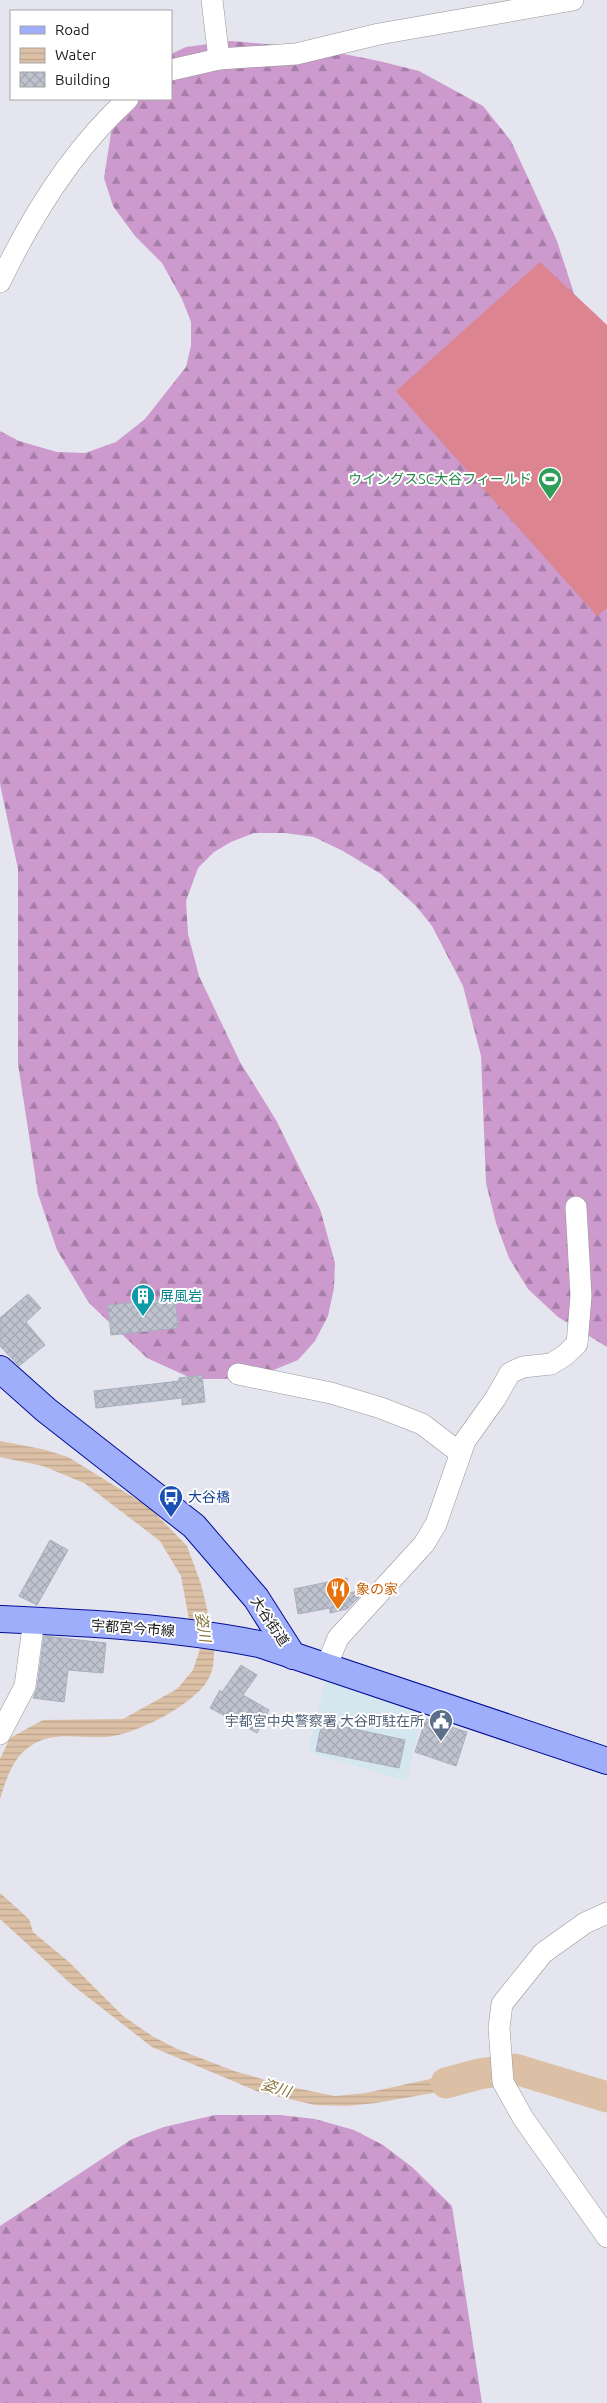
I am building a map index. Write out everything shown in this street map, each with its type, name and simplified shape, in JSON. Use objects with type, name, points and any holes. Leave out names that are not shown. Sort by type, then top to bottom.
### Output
[{"type":"main road","name":"大谷街道","points":[[0,1369],[46,1410],[194,1526],[256,1598],[294,1656],[607,1761]]},
{"type":"main road","name":"宇都宮今市線","points":[[0,1619],[34,1620],[220,1636],[259,1644],[294,1656]]},
{"type":"street","points":[[212,0],[219,59]]},
{"type":"street","points":[[172,70],[219,59],[296,54],[379,34],[573,0]]},
{"type":"street","points":[[0,282],[16,248],[61,175],[105,119],[127,100]]},
{"type":"street","points":[[326,1666],[338,1638],[424,1544],[432,1531],[465,1441],[495,1399],[510,1373],[523,1367],[551,1364],[564,1356],[577,1344],[581,1296],[576,1207]]},
{"type":"street","points":[[238,1374],[331,1393],[381,1408],[422,1424],[460,1453]]},
{"type":"street","points":[[0,1734],[25,1686],[34,1620]]},
{"type":"street","points":[[607,1913],[585,1923],[543,1953],[502,2004],[499,2028],[503,2082],[523,2118],[607,2237]]},
{"type":"shaded area","name":"ウイングスSC大谷フィールド","points":[[540,262],[607,325],[607,608],[597,616],[396,391]]},
{"type":"shaded area","points":[[326,1679],[423,1710],[407,1781],[308,1752]]},
{"type":"green space","points":[[231,41],[313,48],[379,61],[419,71],[483,106],[511,141],[557,241],[579,309],[607,357],[607,1347],[558,1317],[528,1289],[509,1258],[496,1223],[486,1183],[481,1056],[463,986],[432,926],[416,906],[381,874],[343,851],[314,837],[285,833],[254,833],[231,842],[214,852],[198,868],[186,901],[188,934],[199,976],[240,1062],[276,1120],[320,1209],[335,1263],[334,1288],[328,1316],[315,1341],[298,1360],[271,1371],[225,1379],[193,1379],[147,1358],[89,1303],[57,1250],[38,1194],[18,1064],[18,869],[0,784],[0,431],[19,441],[57,452],[85,453],[116,442],[145,419],[186,367],[191,346],[191,322],[182,299],[162,263],[135,236],[113,206],[104,178],[112,127],[123,100],[172,100],[172,54],[186,47]]},
{"type":"green space","points":[[215,2115],[280,2115],[315,2119],[354,2130],[383,2145],[412,2167],[452,2206],[482,2403],[0,2403],[0,2226],[132,2139],[164,2127]]},
{"type":"water","points":[[0,1441],[42,1449],[68,1457],[149,1507],[187,1546],[201,1584],[210,1621],[189,1619],[181,1576],[160,1541],[84,1483],[43,1466],[0,1457]]},
{"type":"water","points":[[201,1646],[214,1646],[210,1676],[204,1686],[181,1706],[153,1722],[114,1736],[60,1736],[39,1741],[29,1747],[18,1758],[7,1777],[0,1799],[0,1759],[10,1738],[43,1720],[123,1719],[177,1689],[193,1670]]},
{"type":"water","points":[[0,1893],[29,1919],[33,1932],[69,1962],[123,2016],[152,2036],[177,2049],[234,2071],[286,2086],[335,2096],[366,2093],[462,2072],[487,2069],[490,2083],[376,2103],[347,2106],[315,2105],[259,2092],[152,2047],[71,1984],[0,1919]]},
{"type":"building","points":[[28,1294],[41,1308],[26,1322],[45,1345],[19,1366],[0,1346],[0,1318]]},
{"type":"building","name":"屏風岩","points":[[175,1298],[178,1328],[111,1335],[108,1305]]},
{"type":"building","points":[[202,1375],[205,1402],[182,1405],[182,1398],[96,1408],[94,1391],[179,1381],[179,1378]]},
{"type":"building","points":[[50,1540],[68,1550],[37,1605],[19,1596]]},
{"type":"building","points":[[347,1578],[350,1593],[357,1591],[359,1597],[347,1609],[330,1613],[330,1608],[298,1614],[294,1589]]},
{"type":"building","points":[[44,1636],[106,1643],[103,1673],[68,1670],[64,1702],[33,1698],[37,1688]]},
{"type":"building","points":[[241,1665],[257,1675],[243,1695],[269,1710],[257,1733],[210,1708],[220,1690],[222,1692]]},
{"type":"building","name":"宇都宮中央警察署 大谷町駐在所","points":[[426,1719],[467,1732],[456,1766],[415,1752]]},
{"type":"building","points":[[322,1722],[405,1740],[399,1768],[316,1751]]},
{"type":"waterway","name":"姿川","points":[[446,2083],[479,2074],[515,2069],[607,2097]]},
{"type":"place","name":"ウイングスSC大谷フィールド","points":[[550,500]]},
{"type":"place","name":"屏風岩","points":[[143,1317]]},
{"type":"place","name":"大谷橋","points":[[171,1518]]},
{"type":"place","name":"象の家","points":[[338,1610]]},
{"type":"place","name":"宇都宮中央警察署 大谷町駐在所","points":[[441,1742]]}]
